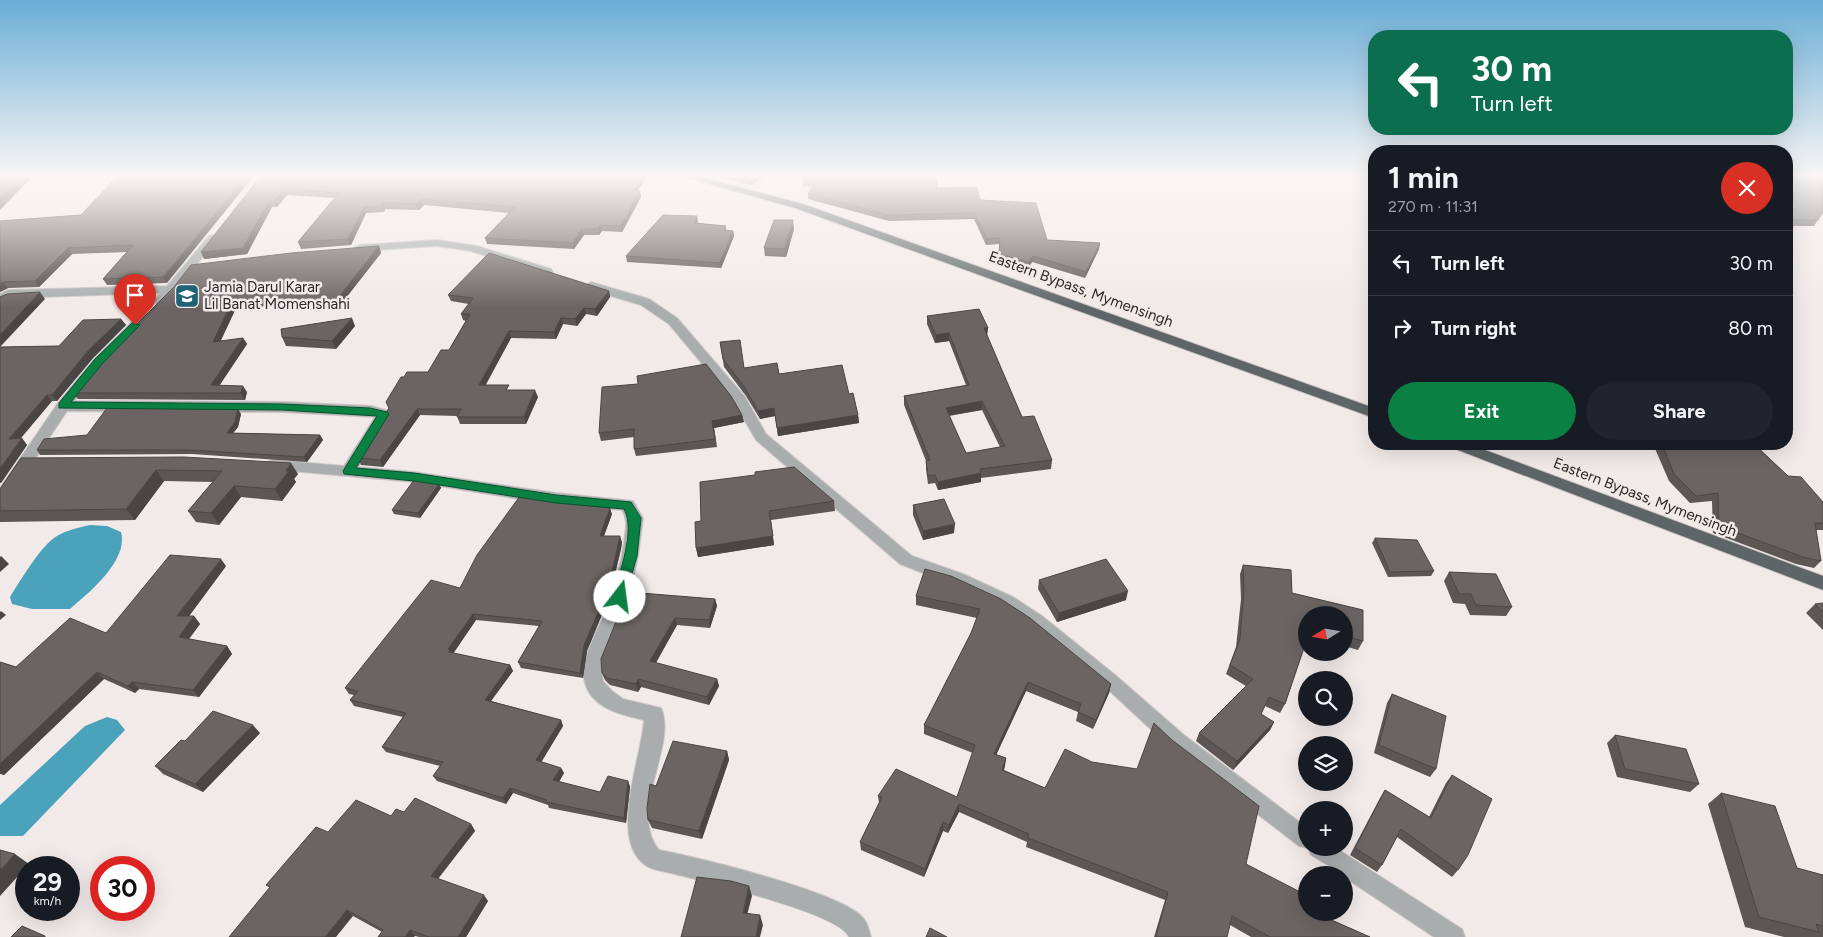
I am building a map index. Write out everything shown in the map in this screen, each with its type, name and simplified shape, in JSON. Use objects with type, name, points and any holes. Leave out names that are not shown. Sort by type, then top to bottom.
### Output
[{"type":"highway","name":"Eastern Bypass, Mymensingh","points":[[840,221],[1368,411]]},
{"type":"highway","name":"Eastern Bypass, Mymensingh","points":[[1471,450],[1823,583]]},
{"type":"street","points":[[0,500],[63,406],[99,362],[172,289],[220,229]]},
{"type":"street","points":[[347,249],[437,243],[473,248],[559,276]]},
{"type":"street","points":[[190,266],[209,264]]},
{"type":"street","points":[[577,282],[645,302],[673,321],[716,369],[740,400],[761,437],[789,463],[832,495],[906,560],[1007,602],[1036,621],[1108,679],[1177,741],[1298,833]]},
{"type":"street","points":[[0,300],[8,294],[172,289]]},
{"type":"street","points":[[63,406],[282,407],[370,411],[384,414],[348,471]]},
{"type":"street","points":[[26,462],[44,462]]},
{"type":"street","points":[[261,465],[414,477],[556,499],[627,505],[635,518],[630,556],[620,597],[593,666],[594,683],[604,697],[619,706],[654,714],[653,737],[637,818],[641,844],[652,859],[687,865],[821,905],[856,925],[860,937]]},
{"type":"street","points":[[1330,856],[1454,937]]},
{"type":"water","points":[[90,525],[107,526],[121,532],[122,543],[119,554],[106,575],[97,585],[70,609],[32,609],[12,604],[10,597],[48,543],[63,533]]},
{"type":"water","points":[[107,717],[117,720],[125,730],[23,836],[0,836],[0,805],[85,726]]},
{"type":"building","points":[[0,221],[210,221],[163,277],[103,279],[133,245],[68,248],[35,281],[0,283]]},
{"type":"building","points":[[226,221],[258,221],[243,248],[201,252]]},
{"type":"building","points":[[316,221],[357,221],[348,239],[298,242]]},
{"type":"building","points":[[502,221],[624,221],[621,226],[600,225],[598,229],[582,229],[573,243],[485,238]]},
{"type":"building","points":[[658,221],[695,221],[694,223],[726,226],[724,230],[733,231],[720,263],[626,256]]},
{"type":"building","points":[[774,221],[793,221],[785,249],[764,248]]},
{"type":"building","points":[[978,221],[1041,221],[1047,240],[1100,243],[1086,272],[1033,256],[1029,262],[999,254],[1000,238],[987,239]]},
{"type":"building","points":[[379,246],[335,302],[233,300],[213,342],[243,338],[211,385],[243,386],[241,393],[73,393],[101,360],[174,287],[191,265],[291,253]]},
{"type":"building","points":[[489,253],[609,291],[595,309],[584,308],[575,319],[561,318],[554,332],[509,331],[479,385],[509,385],[506,390],[535,390],[524,417],[457,417],[461,409],[417,409],[380,460],[358,458],[389,408],[386,402],[401,377],[404,377],[407,372],[428,372],[441,350],[449,350],[470,314],[461,314],[473,298],[448,295]]},
{"type":"building","points":[[40,292],[0,335],[0,297],[7,294]]},
{"type":"building","points":[[979,309],[988,328],[984,328],[1022,417],[1034,416],[1052,460],[980,469],[981,473],[938,482],[935,475],[928,476],[926,461],[930,460],[904,396],[969,385],[949,333],[936,335],[927,316]],"holes":[[[982,401],[1005,446],[966,453],[946,408]]]},
{"type":"building","points":[[352,318],[332,341],[282,337],[281,329]]},
{"type":"building","points":[[121,319],[88,351],[52,395],[47,395],[9,439],[22,438],[0,469],[0,347],[59,346],[83,320]]},
{"type":"building","points":[[740,340],[744,368],[777,363],[779,374],[842,365],[849,394],[853,393],[858,415],[777,428],[774,408],[758,411],[745,388],[723,359],[720,342]]},
{"type":"building","points":[[706,364],[731,396],[742,415],[712,421],[715,439],[634,449],[634,429],[599,433],[602,387],[638,384],[637,376]]},
{"type":"building","points":[[107,408],[238,409],[235,422],[227,433],[320,435],[304,457],[189,450],[37,450],[44,439],[87,435]]},
{"type":"building","points":[[1664,450],[1760,450],[1788,476],[1801,477],[1823,502],[1823,523],[1815,523],[1821,561],[1803,557],[1719,526],[1718,493],[1696,496],[1674,474]]},
{"type":"building","points":[[184,457],[291,463],[286,471],[289,471],[275,489],[234,486],[211,513],[188,511],[222,471],[156,470],[126,509],[0,511],[0,489],[21,458]]},
{"type":"building","points":[[794,467],[834,501],[769,511],[773,536],[696,548],[695,522],[701,521],[700,482],[755,475],[755,472]]},
{"type":"building","points":[[414,480],[439,484],[418,513],[392,510]]},
{"type":"building","points":[[520,496],[610,508],[600,536],[620,536],[608,590],[584,645],[580,673],[518,662],[542,621],[473,614],[448,649],[450,650],[449,652],[510,665],[485,700],[561,720],[536,760],[561,768],[553,780],[600,792],[608,776],[628,781],[624,818],[546,802],[547,800],[510,788],[503,798],[433,776],[443,762],[382,747],[406,713],[350,700],[358,691],[345,688],[431,580],[460,588],[477,555]]},
{"type":"building","points":[[944,499],[955,524],[923,531],[913,505]]},
{"type":"building","points":[[1375,538],[1417,540],[1434,571],[1390,572]]},
{"type":"building","points":[[170,555],[221,559],[177,616],[194,616],[179,637],[227,646],[193,690],[132,682],[128,686],[97,672],[0,764],[0,662],[16,667],[70,618],[106,633]]},
{"type":"building","points":[[1106,559],[1128,591],[1059,613],[1039,580]]},
{"type":"building","points":[[1243,565],[1291,570],[1292,593],[1346,606],[1298,606],[1298,661],[1300,661],[1285,704],[1269,697],[1261,714],[1274,722],[1237,761],[1199,733],[1253,679],[1230,665],[1240,639],[1244,590]]},
{"type":"building","points":[[925,569],[951,576],[1001,599],[1030,618],[1111,684],[1096,720],[1078,712],[1081,704],[1028,682],[994,754],[1006,758],[1002,770],[1045,788],[1065,749],[1092,762],[1137,769],[1154,723],[1172,740],[1259,806],[1246,864],[1298,891],[1298,921],[1334,921],[1370,937],[1270,937],[1232,916],[1227,937],[1156,937],[1168,892],[1028,838],[1029,834],[959,804],[949,825],[943,822],[925,869],[860,842],[882,797],[878,796],[896,769],[957,797],[975,745],[924,725],[971,633],[980,609],[916,596]]},
{"type":"building","points":[[1449,572],[1496,574],[1512,607],[1476,605],[1471,594],[1459,594]]},
{"type":"building","points":[[628,592],[715,599],[709,620],[675,618],[650,661],[717,679],[707,697],[638,679],[636,684],[607,678],[602,673],[601,659]]},
{"type":"building","points":[[1823,603],[1823,612],[1815,604]]},
{"type":"building","points":[[1353,608],[1363,610],[1363,641],[1353,638]]},
{"type":"building","points":[[1392,694],[1446,716],[1436,769],[1379,745]]},
{"type":"building","points":[[213,711],[253,725],[195,784],[155,766],[181,740],[185,741]]},
{"type":"building","points":[[1615,735],[1686,749],[1699,784],[1625,769]]},
{"type":"building","points":[[673,741],[727,751],[699,831],[648,820],[647,808],[650,784],[656,786]]},
{"type":"building","points":[[1452,775],[1492,799],[1468,855],[1458,870],[1401,829],[1382,865],[1355,848],[1385,790],[1431,818]]},
{"type":"building","points":[[1721,793],[1775,806],[1797,868],[1823,875],[1823,926],[1816,924],[1819,932],[1759,917]]},
{"type":"building","points":[[415,798],[471,824],[431,876],[484,895],[458,937],[429,937],[410,930],[405,937],[378,937],[383,930],[347,910],[325,937],[229,937],[270,887],[266,885],[316,827],[328,832],[356,800],[391,816],[396,809],[404,812]]},
{"type":"building","points":[[0,850],[15,854],[0,870]]},
{"type":"building","points":[[697,877],[731,881],[749,886],[743,913],[760,915],[756,937],[681,937]]},
{"type":"building","points":[[22,926],[45,936],[45,937],[11,937]]},
{"type":"building","points":[[930,928],[947,937],[926,937]]},
{"type":"place","name":"Jamia Darul Karar Lil Banat Momenshahi","points":[[187,296]]},
{"type":"route","points":[[135,325],[99,362],[63,406],[282,407],[370,411],[384,414],[348,471],[414,477],[556,499],[627,505],[635,518],[630,556],[620,597]]}]
